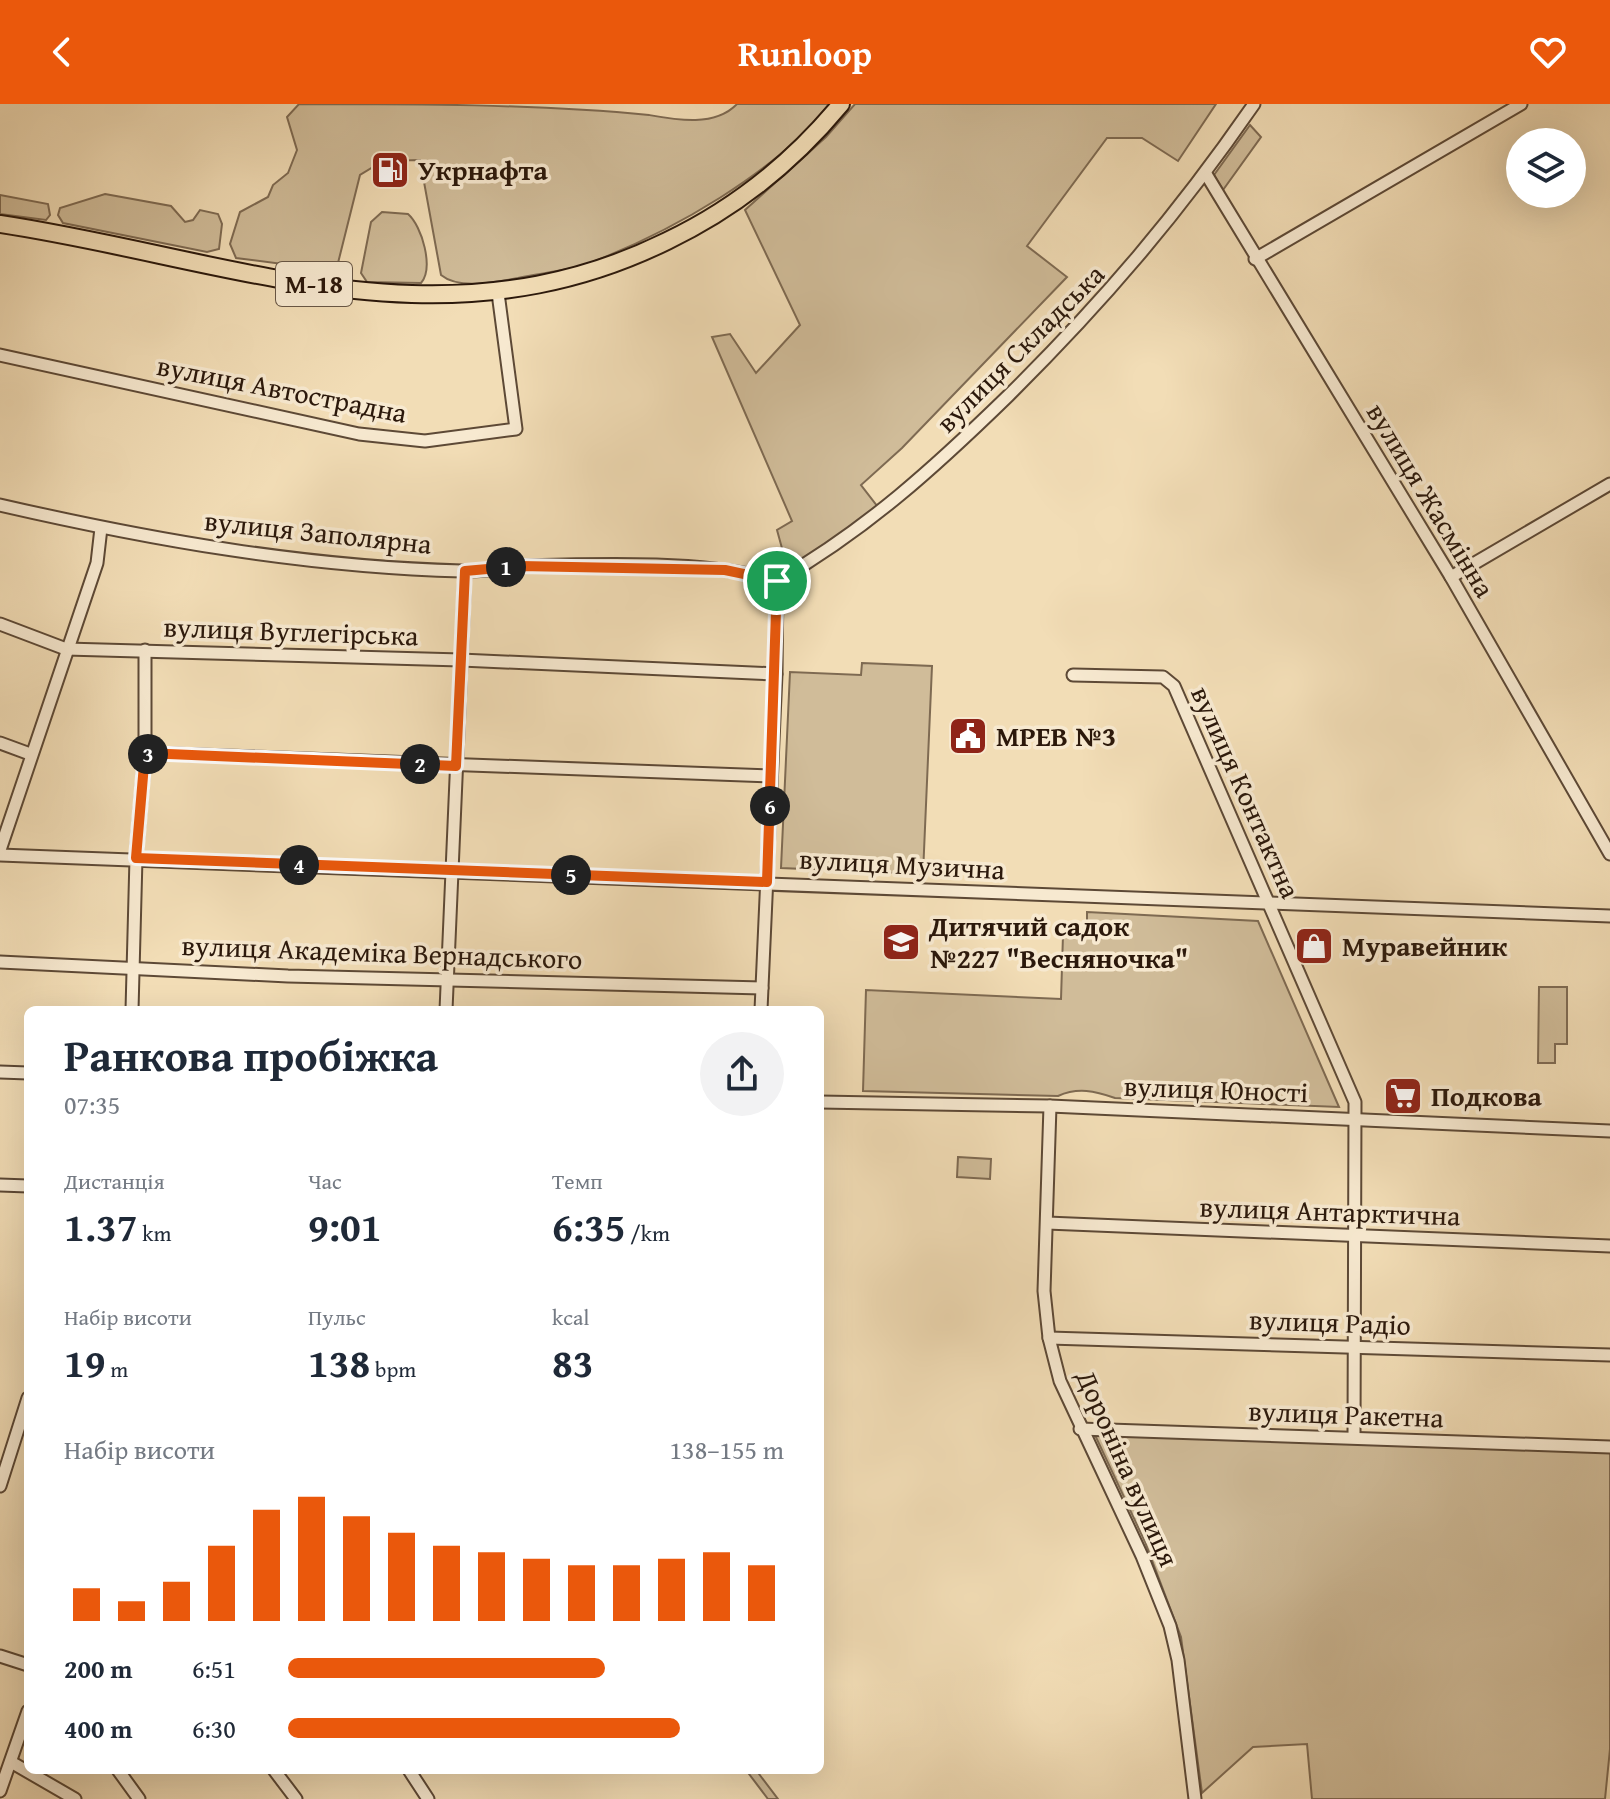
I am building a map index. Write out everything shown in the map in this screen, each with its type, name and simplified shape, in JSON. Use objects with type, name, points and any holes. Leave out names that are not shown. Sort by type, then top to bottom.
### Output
[{"type":"highway","name":"М-18","points":[[0,224],[348,290],[438,296],[498,293],[578,278],[639,255],[729,207],[759,185],[841,104]]},
{"type":"street","name":"вулиця Складська","points":[[777,581],[853,533],[925,477],[1123,278],[1206,174],[1254,104]]},
{"type":"street","points":[[1255,259],[1521,104]]},
{"type":"street","name":"вулиця Жасмінна","points":[[1206,174],[1451,577],[1610,854]]},
{"type":"street","name":"вулиця Автострадна","points":[[0,355],[359,434],[425,441],[516,429],[498,293]]},
{"type":"street","points":[[1451,577],[1610,484]]},
{"type":"street","name":"вулиця Заполярна","points":[[0,505],[101,528],[282,558],[465,571],[520,566],[725,570],[777,581]]},
{"type":"street","points":[[0,852],[30,754],[97,563],[101,528]]},
{"type":"street","points":[[446,1006],[465,571]]},
{"type":"street","points":[[761,1006],[776,674],[777,581]]},
{"type":"street","name":"вулиця Вуглегірська","points":[[0,624],[66,649],[461,660],[776,674]]},
{"type":"street","points":[[132,1006],[136,858],[145,753],[145,650]]},
{"type":"street","name":"вулиця Контактна","points":[[1073,675],[1163,677],[1170,680],[1355,1102],[1354,1437]]},
{"type":"street","points":[[0,743],[30,754]]},
{"type":"street","points":[[145,753],[771,776]]},
{"type":"street","name":"вулиця Музична","points":[[0,852],[1270,905],[1610,916]]},
{"type":"street","name":"вулиця Академіка Вернадського","points":[[0,962],[288,976],[762,988]]},
{"type":"street","points":[[0,1072],[24,1073]]},
{"type":"street","name":"вулиця Юності","points":[[824,1102],[1050,1106],[1610,1131]]},
{"type":"street","name":"Дороніна вулиця","points":[[1050,1106],[1044,1291],[1049,1338],[1060,1381],[1080,1429],[1142,1556],[1170,1626],[1178,1660],[1195,1799]]},
{"type":"street","points":[[0,1185],[24,1186]]},
{"type":"street","name":"вулиця Антарктична","points":[[1047,1223],[1610,1246]]},
{"type":"street","name":"вулиця Радіо","points":[[1049,1338],[1610,1355]]},
{"type":"street","points":[[0,1486],[24,1412]]},
{"type":"street","name":"вулиця Ракетна","points":[[1080,1429],[1610,1447]]},
{"type":"street","points":[[0,1656],[24,1664]]},
{"type":"street","points":[[0,1791],[24,1723]]},
{"type":"street","points":[[11,1762],[24,1770]]},
{"type":"street","points":[[32,1774],[75,1799]]},
{"type":"street","points":[[121,1774],[139,1799]]},
{"type":"street","points":[[277,1774],[296,1799]]},
{"type":"street","points":[[412,1774],[428,1799]]},
{"type":"shaded area","points":[[299,104],[519,107],[606,111],[695,120],[718,116],[737,104],[829,104],[781,154],[752,176],[654,235],[582,266],[509,280],[467,284],[441,275],[420,160],[383,161],[360,175],[336,271],[236,258],[230,244],[240,212],[268,197],[273,185],[288,173],[297,150],[287,117]]},
{"type":"shaded area","points":[[855,104],[1216,104],[1178,161],[1142,138],[1107,138],[1027,246],[1067,277],[902,448],[861,485],[881,511],[789,574],[777,530],[792,521],[712,337],[730,334],[756,373],[800,325],[745,210],[826,137]]},
{"type":"shaded area","points":[[1250,125],[1261,137],[1223,190],[1214,175]]},
{"type":"shaded area","points":[[105,194],[171,206],[185,222],[193,220],[200,210],[218,214],[222,224],[219,249],[207,252],[63,223],[58,215],[60,208]]},
{"type":"shaded area","points":[[0,195],[48,204],[50,215],[46,220],[0,214]]},
{"type":"shaded area","points":[[382,212],[408,214],[418,228],[426,258],[425,276],[421,283],[367,282],[361,273],[371,222]]},
{"type":"shaded area","points":[[862,663],[932,666],[923,874],[781,868],[790,672],[861,675]]},
{"type":"shaded area","points":[[1087,912],[1258,921],[1339,1107],[1115,1098],[1086,1091],[1058,1096],[863,1091],[866,990],[1061,999],[1063,935],[1087,935]]},
{"type":"shaded area","points":[[1539,987],[1567,987],[1567,1044],[1555,1044],[1555,1063],[1538,1063]]},
{"type":"shaded area","points":[[958,1157],[991,1159],[990,1179],[957,1177]]},
{"type":"shaded area","points":[[1094,1433],[1610,1451],[1610,1749],[1605,1799],[1312,1799],[1307,1744],[1253,1747],[1202,1793],[1181,1637],[1145,1542]]},
{"type":"shaded area","points":[[749,1774],[759,1774],[778,1799],[768,1799]]},
{"type":"place","name":"Укрнафта","points":[[390,170]]},
{"type":"place","name":"МРЕВ №3","points":[[968,736]]},
{"type":"place","name":"Дитячий садок №227 \"Весняночка\"","points":[[901,942]]},
{"type":"place","name":"Муравейник","points":[[1314,946]]},
{"type":"place","name":"Подкова","points":[[1403,1096]]},
{"type":"route","points":[[520,566],[725,570],[777,581],[767,882],[136,858],[145,753],[456,766],[465,571],[520,566]]}]
